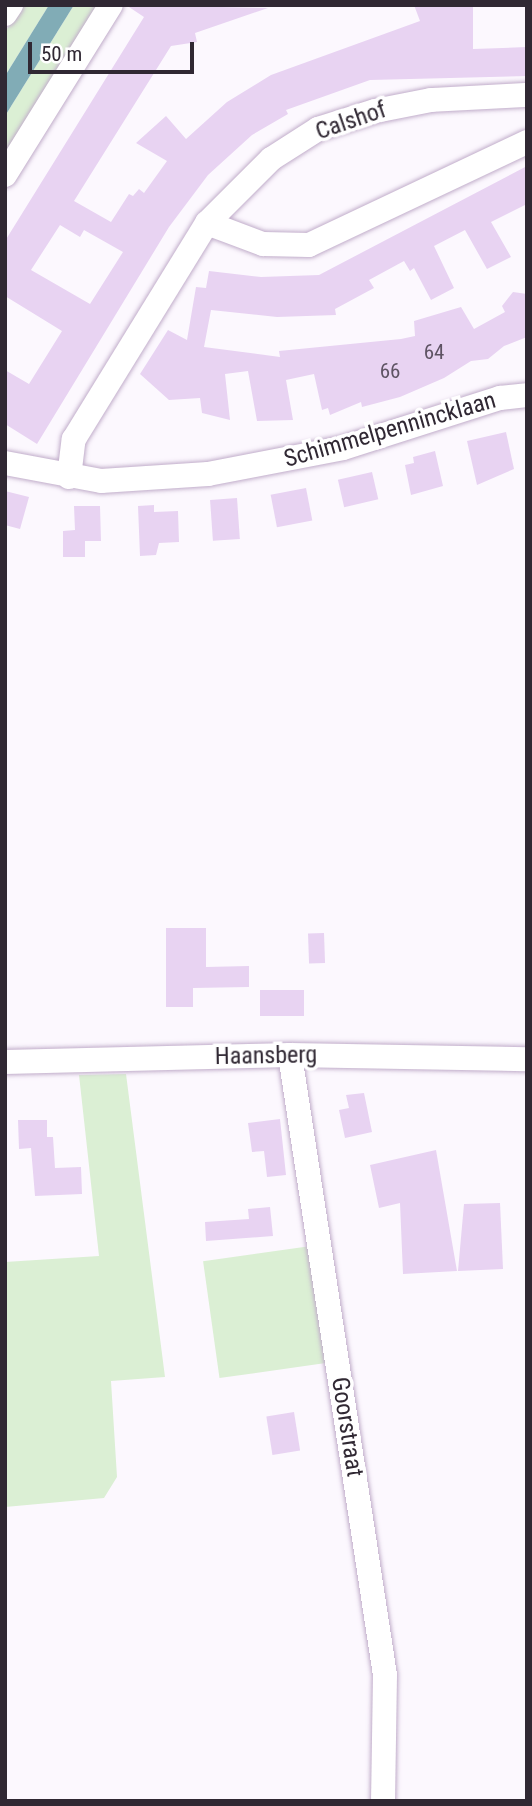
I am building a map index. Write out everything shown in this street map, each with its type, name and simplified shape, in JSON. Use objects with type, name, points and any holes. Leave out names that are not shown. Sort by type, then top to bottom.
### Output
[{"type":"street","points":[[5,14],[11,5]]},
{"type":"street","points":[[5,175],[111,5]]},
{"type":"street","name":"Calshof","points":[[69,477],[74,439],[207,222],[271,159],[318,129],[412,103],[527,95]]},
{"type":"street","points":[[207,222],[263,244],[309,245],[527,142]]},
{"type":"street","name":"Schimmelpennincklaan","points":[[5,463],[69,477],[137,480],[208,474],[343,448],[500,398],[527,395]]},
{"type":"street","name":"Haansberg","points":[[5,1062],[290,1055],[527,1059]]},
{"type":"street","name":"Goorstraat","points":[[290,1055],[385,1675],[383,1801]]},
{"type":"green space","points":[[22,5],[49,5],[5,76],[5,32]]},
{"type":"green space","points":[[74,5],[103,5],[5,162],[5,116]]},
{"type":"green space","points":[[126,1074],[165,1377],[111,1381],[117,1477],[104,1498],[5,1507],[5,1262],[99,1256],[79,1075]]},
{"type":"green space","points":[[311,1246],[327,1363],[219,1378],[203,1261]]},
{"type":"water","points":[[49,5],[74,5],[5,116],[5,76]]},
{"type":"building","points":[[126,5],[268,8],[195,33],[197,42],[171,46],[74,201],[111,222],[129,194],[133,196],[139,189],[144,193],[167,161],[136,143],[166,116],[186,139],[227,102],[271,75],[420,21],[414,5],[473,5],[473,49],[527,47],[527,76],[370,80],[286,110],[288,114],[252,135],[208,175],[169,227],[37,444],[5,424],[5,370],[29,384],[62,331],[5,296],[5,241],[144,17]],"holes":[[[60,225],[80,237],[84,230],[123,252],[90,304],[31,270]]]},
{"type":"building","points":[[527,166],[527,204],[491,222],[511,257],[487,269],[465,230],[434,246],[454,288],[431,300],[414,268],[410,271],[404,261],[369,280],[374,288],[335,309],[336,315],[277,317],[211,310],[204,347],[280,357],[279,351],[401,339],[415,336],[414,321],[461,307],[474,329],[505,312],[502,306],[513,292],[527,294],[527,337],[504,346],[488,359],[471,361],[444,378],[400,397],[362,407],[361,402],[330,415],[328,408],[322,410],[314,374],[286,380],[293,420],[257,421],[248,371],[225,374],[230,420],[202,413],[200,398],[169,400],[140,374],[168,330],[187,340],[196,287],[206,288],[209,271],[261,277],[319,275]]},
{"type":"building","points":[[506,432],[514,469],[477,485],[467,441]]},
{"type":"building","points":[[435,451],[443,486],[411,495],[405,465],[414,463],[413,457]]},
{"type":"building","points":[[372,472],[378,499],[344,507],[338,480]]},
{"type":"building","points":[[306,488],[312,520],[277,527],[271,495]]},
{"type":"building","points":[[5,491],[29,497],[20,529],[5,525]]},
{"type":"building","points":[[237,498],[240,539],[213,541],[210,500]]},
{"type":"building","points":[[154,505],[154,512],[178,511],[179,542],[159,543],[156,555],[140,556],[138,506]]},
{"type":"building","points":[[74,506],[100,506],[101,541],[85,541],[85,557],[63,557],[63,531],[75,530]]},
{"type":"building","points":[[166,928],[206,928],[206,967],[249,966],[249,987],[193,988],[193,1007],[166,1007]]},
{"type":"building","points":[[324,933],[325,963],[309,964],[308,934]]},
{"type":"building","points":[[260,990],[304,990],[304,1016],[260,1016]]},
{"type":"building","points":[[364,1093],[372,1132],[345,1138],[339,1110],[349,1108],[346,1095]]},
{"type":"building","points":[[280,1119],[286,1175],[267,1177],[264,1151],[252,1152],[248,1123]]},
{"type":"building","points":[[18,1120],[47,1120],[47,1137],[53,1137],[55,1168],[81,1167],[82,1194],[35,1196],[31,1148],[19,1149]]},
{"type":"building","points":[[436,1150],[457,1271],[403,1274],[400,1203],[379,1208],[370,1165]]},
{"type":"building","points":[[500,1203],[503,1269],[458,1271],[464,1204]]},
{"type":"building","points":[[270,1207],[273,1236],[206,1241],[205,1222],[249,1219],[248,1209]]},
{"type":"building","points":[[294,1412],[300,1451],[272,1455],[266,1416]]}]
